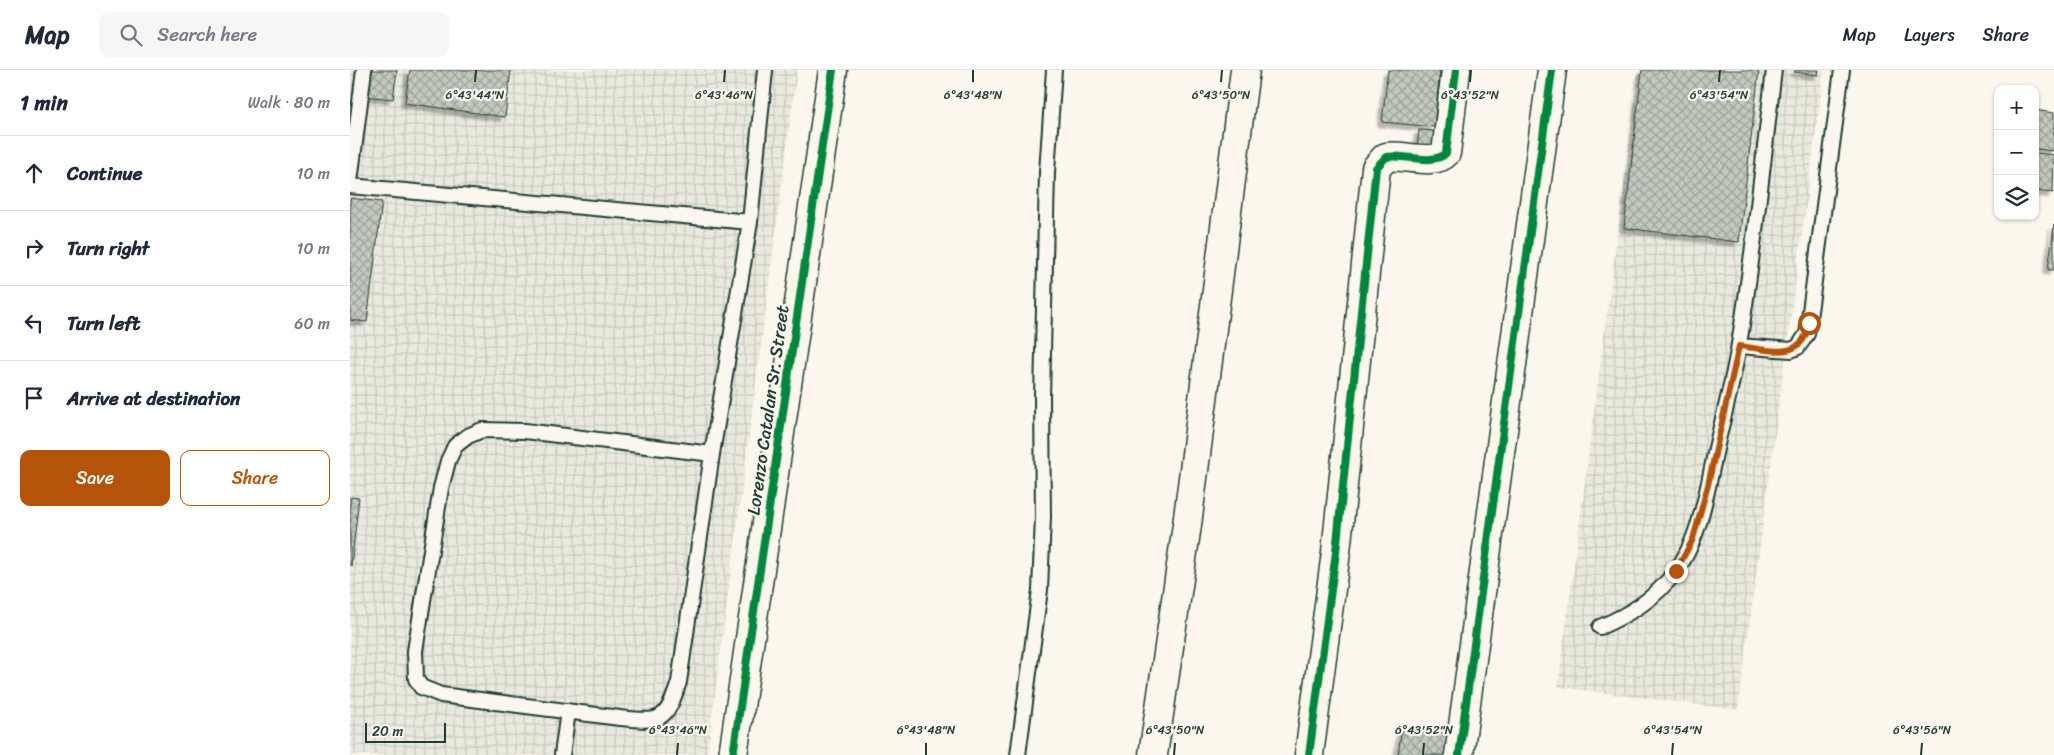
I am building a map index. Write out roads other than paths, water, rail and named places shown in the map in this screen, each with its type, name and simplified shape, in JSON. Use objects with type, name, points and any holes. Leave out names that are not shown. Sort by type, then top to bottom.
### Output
[{"type":"street","name":"Lorenzo Catalan Sr. Street","points":[[733,755],[833,70]]},
{"type":"street","points":[[1153,755],[1187,526],[1245,70]]},
{"type":"street","points":[[1309,755],[1336,552],[1376,168],[1386,157],[1399,156],[1437,159],[1446,153],[1456,70]]},
{"type":"street","points":[[1459,755],[1552,70]]},
{"type":"lane","points":[[350,182],[364,70]]},
{"type":"lane","points":[[712,454],[525,431],[482,430],[468,436],[455,446],[448,461],[441,488],[415,651],[416,679],[422,687],[441,694],[568,712],[647,720],[659,718],[668,711],[679,682],[712,454],[750,222],[765,70]]},
{"type":"lane","points":[[1018,755],[1040,590],[1043,517],[1042,398],[1047,172],[1054,70]]},
{"type":"lane","points":[[1600,627],[1626,615],[1652,598],[1676,571],[1693,539],[1708,485],[1739,346],[1750,276],[1774,70]]},
{"type":"lane","points":[[1739,346],[1784,351],[1792,350],[1798,347],[1807,334],[1842,70]]},
{"type":"lane","points":[[350,186],[750,222]]},
{"type":"lane","points":[[562,755],[568,712]]}]
